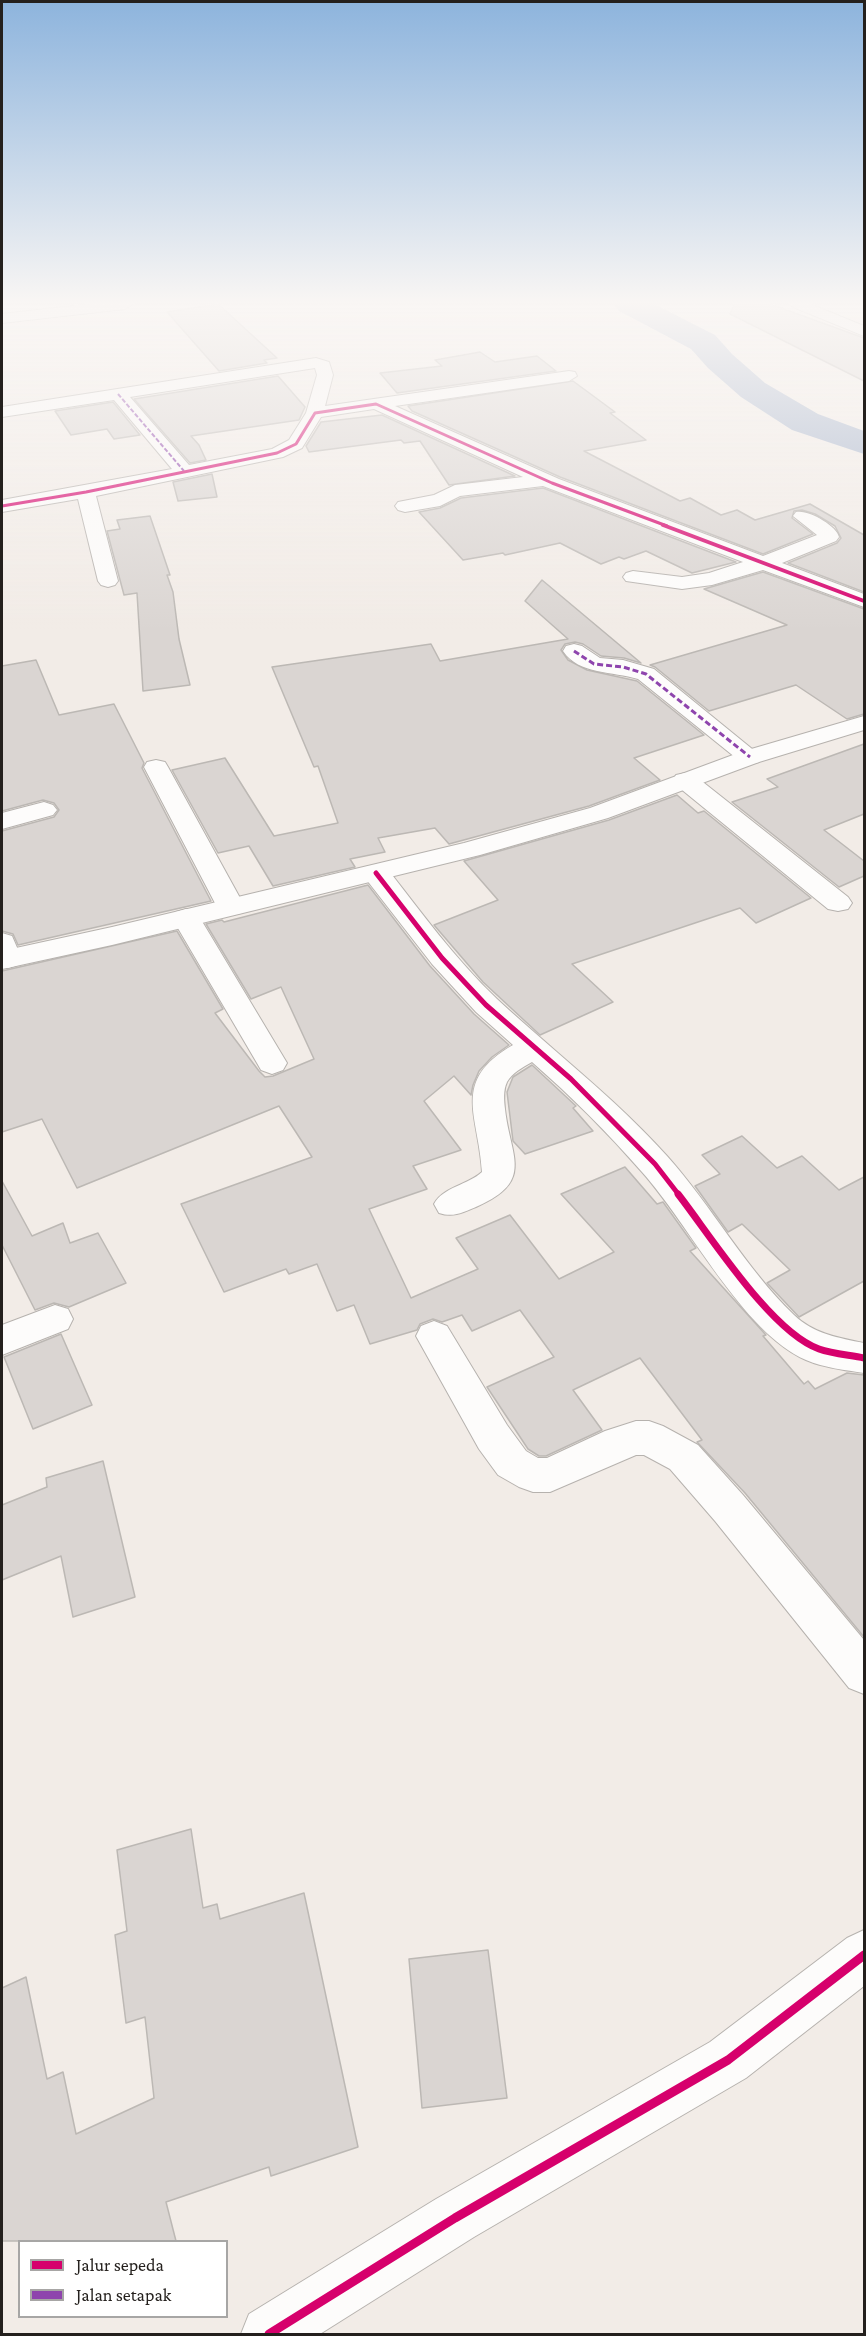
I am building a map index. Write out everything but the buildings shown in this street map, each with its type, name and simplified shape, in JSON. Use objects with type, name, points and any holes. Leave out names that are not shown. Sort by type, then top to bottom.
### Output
[{"type":"street","points":[[134,413],[184,471]]},
{"type":"street","points":[[2,506],[258,458],[290,449],[296,444],[315,413]]},
{"type":"street","points":[[396,413],[545,480],[864,601]]},
{"type":"street","points":[[405,506],[440,500],[455,491],[545,480]]},
{"type":"street","points":[[86,492],[108,581]]},
{"type":"street","points":[[633,577],[682,583],[697,582],[766,562],[831,535],[802,516]]},
{"type":"street","points":[[574,651],[594,664],[623,667],[646,674],[750,757]]},
{"type":"street","points":[[4,954],[186,918],[376,873],[599,813],[750,757],[864,723]]},
{"type":"street","points":[[156,767],[231,908]]},
{"type":"street","points":[[685,780],[838,903]]},
{"type":"street","points":[[2,821],[44,810]]},
{"type":"street","points":[[376,873],[450,966],[486,1005],[571,1079],[656,1164],[758,1299],[783,1328],[818,1349],[864,1358]]},
{"type":"street","points":[[186,918],[272,1063]]},
{"type":"street","points":[[451,1204],[486,1188],[495,1181],[499,1174],[486,1092],[490,1079],[502,1067],[534,1047]]},
{"type":"street","points":[[2,1340],[55,1318]]},
{"type":"street","points":[[434,1336],[493,1437],[512,1464],[533,1475],[550,1475],[619,1443],[636,1438],[649,1438],[684,1457],[729,1508],[864,1673]]},
{"type":"street","points":[[269,2334],[455,2218],[728,2060],[864,1955]]},
{"type":"waterway","points":[[790,413],[805,422],[864,443]]},
{"type":"marked path","points":[[134,413],[184,471]]},
{"type":"marked path","points":[[574,651],[594,664],[623,667],[646,674],[750,757]]},
{"type":"cycle path","points":[[2,506],[86,492],[277,453],[296,444],[315,413]]},
{"type":"cycle path","points":[[396,413],[552,483],[864,601]]},
{"type":"cycle path","points":[[376,873],[442,958],[486,1005],[571,1079],[655,1164],[758,1299],[783,1327],[818,1349],[864,1358]]},
{"type":"cycle path","points":[[269,2334],[455,2218],[728,2060],[864,1955]]}]
